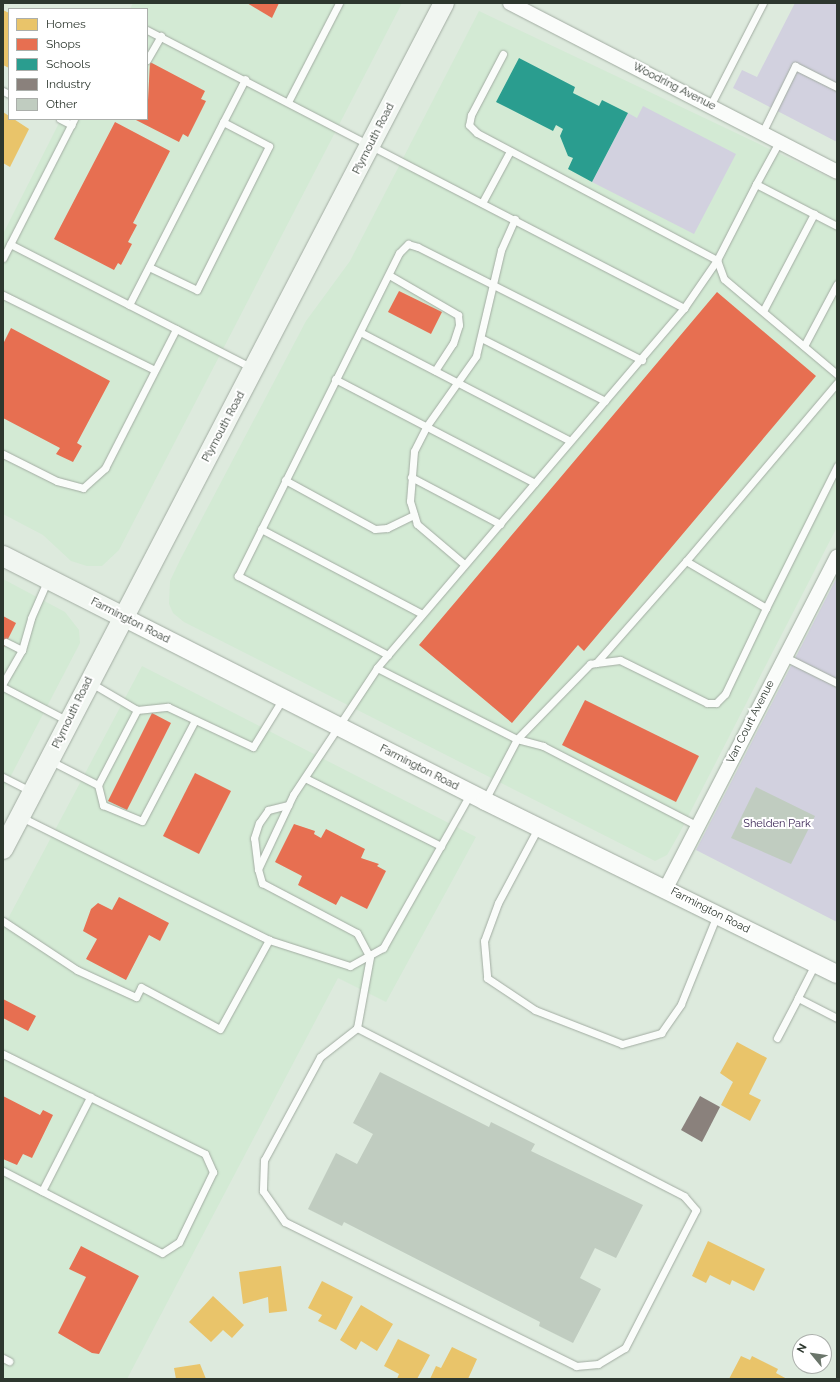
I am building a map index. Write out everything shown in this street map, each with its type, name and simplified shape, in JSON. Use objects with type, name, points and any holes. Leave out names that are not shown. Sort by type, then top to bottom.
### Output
[{"type":"main road","name":"Plymouth Road","points":[[5,839],[21,817],[88,681],[125,618],[372,145],[444,3]]},
{"type":"main road","name":"Farmington Road","points":[[3,556],[125,618]]},
{"type":"street","name":"Woodring Avenue","points":[[510,3],[837,172]]},
{"type":"street","name":"Van Court Avenue","points":[[666,888],[837,557]]},
{"type":"street","name":"Farmington Road","points":[[125,618],[282,700],[477,798],[666,888],[717,915],[837,974]]},
{"type":"lane","points":[[289,100],[339,3]]},
{"type":"lane","points":[[710,106],[763,3]]},
{"type":"lane","points":[[148,30],[289,100],[482,203],[684,308]]},
{"type":"lane","points":[[148,58],[161,36]]},
{"type":"lane","points":[[503,54],[471,115],[469,125],[510,151],[717,260],[724,279],[837,374]]},
{"type":"lane","points":[[762,133],[795,66],[837,87]]},
{"type":"lane","points":[[129,305],[245,79]]},
{"type":"lane","points":[[3,258],[73,122]]},
{"type":"lane","points":[[149,267],[197,290],[269,146],[223,122]]},
{"type":"lane","points":[[258,869],[288,805],[307,779],[377,668],[464,564],[535,483],[568,440],[642,360],[684,308],[717,260],[779,142]]},
{"type":"lane","points":[[482,203],[510,151]]},
{"type":"lane","points":[[756,184],[837,226]]},
{"type":"lane","points":[[763,311],[814,214]]},
{"type":"lane","points":[[464,564],[439,546],[417,524],[414,515],[411,477],[414,451],[426,427],[469,370],[481,338],[492,284],[501,250],[515,220]]},
{"type":"lane","points":[[10,244],[254,370]]},
{"type":"lane","points":[[388,655],[238,576],[335,379],[400,253],[408,244],[492,284],[642,360]]},
{"type":"lane","points":[[388,275],[458,315],[459,324],[453,343],[434,371]]},
{"type":"lane","points":[[804,346],[837,284]]},
{"type":"lane","points":[[3,295],[155,370]]},
{"type":"lane","points":[[3,454],[57,481],[83,488],[104,468],[176,329]]},
{"type":"lane","points":[[360,332],[568,440]]},
{"type":"lane","points":[[481,338],[605,401]]},
{"type":"lane","points":[[335,379],[535,483]]},
{"type":"lane","points":[[596,663],[686,561],[837,384]]},
{"type":"lane","points":[[21,817],[269,940],[350,966],[370,957],[383,948],[441,846],[477,798],[517,740],[590,664],[620,660],[707,703],[716,703],[725,694],[837,466]]},
{"type":"lane","points":[[411,477],[500,524]]},
{"type":"lane","points":[[285,480],[375,529],[387,528],[414,515]]},
{"type":"lane","points":[[260,529],[422,614]]},
{"type":"lane","points":[[686,561],[766,608]]},
{"type":"lane","points":[[3,683],[22,650],[31,618],[48,579]]},
{"type":"lane","points":[[6,642],[22,650]]},
{"type":"lane","points":[[786,657],[837,683]]},
{"type":"lane","points":[[377,668],[517,740],[543,746],[698,826]]},
{"type":"lane","points":[[88,681],[137,710],[168,707],[253,747],[282,700]]},
{"type":"lane","points":[[3,687],[68,721]]},
{"type":"lane","points":[[137,710],[98,785],[103,805],[142,821],[195,720]]},
{"type":"lane","points":[[49,760],[98,785]]},
{"type":"lane","points":[[3,777],[33,792]]},
{"type":"lane","points":[[307,779],[441,846]]},
{"type":"lane","points":[[288,805],[268,810],[259,823],[254,838],[258,869],[262,883],[357,933],[370,957],[356,1028],[320,1057],[264,1160],[263,1191],[284,1222],[576,1366],[598,1364],[625,1348],[696,1210],[684,1196],[356,1028]]},
{"type":"lane","points":[[538,828],[498,903],[484,941],[487,978],[535,1010],[622,1044],[660,1033],[681,1004],[717,915]]},
{"type":"lane","points":[[3,921],[77,970],[136,997],[141,987],[220,1029],[269,940]]},
{"type":"lane","points":[[777,1038],[815,964]]},
{"type":"lane","points":[[798,998],[837,1018]]},
{"type":"lane","points":[[3,1054],[205,1154],[213,1172],[179,1242],[162,1253],[3,1171]]},
{"type":"lane","points":[[42,1191],[90,1097]]},
{"type":"shaded area","points":[[133,3],[402,3],[119,550],[102,566],[87,566],[71,561],[43,535],[3,514],[3,234],[60,120],[148,120],[148,8],[130,8]]},
{"type":"shaded area","points":[[479,11],[837,181],[837,527],[679,834],[667,855],[655,861],[184,622],[173,613],[169,604],[170,581],[180,560],[306,321],[350,261]]},
{"type":"shaded area","points":[[3,579],[65,612],[79,630],[80,643],[3,791]]},
{"type":"shaded area","points":[[142,666],[476,837],[386,1002],[338,978],[127,1379],[3,1379],[3,928]]},
{"type":"green space","points":[[795,3],[837,3],[837,142],[733,88],[742,70],[757,77]]},
{"type":"green space","points":[[643,106],[736,154],[694,234],[592,182],[628,113],[637,118]]},
{"type":"green space","name":"Shelden Park","points":[[837,577],[837,922],[696,850]]},
{"type":"building: Homes","points":[[3,10],[8,12],[8,68],[3,65]]},
{"type":"building: Homes","points":[[3,112],[8,115],[8,120],[15,120],[29,129],[10,167],[3,163]]},
{"type":"building: Homes","points":[[737,1042],[767,1058],[749,1094],[761,1100],[750,1121],[721,1105],[733,1082],[720,1073]]},
{"type":"building: Homes","points":[[708,1241],[765,1269],[754,1291],[732,1280],[730,1285],[710,1275],[706,1283],[692,1276]]},
{"type":"building: Homes","points":[[281,1266],[287,1311],[269,1313],[268,1297],[243,1304],[239,1272]]},
{"type":"building: Homes","points":[[322,1281],[353,1297],[336,1330],[318,1321],[322,1315],[308,1308]]},
{"type":"building: Homes","points":[[213,1296],[244,1325],[232,1338],[223,1330],[211,1342],[189,1322]]},
{"type":"building: Homes","points":[[361,1305],[393,1324],[377,1351],[361,1341],[356,1350],[340,1340]]},
{"type":"building: Homes","points":[[398,1339],[430,1355],[417,1379],[397,1379],[399,1374],[384,1366]]},
{"type":"building: Homes","points":[[452,1347],[477,1359],[468,1379],[430,1379],[436,1366],[441,1368]]},
{"type":"building: Homes","points":[[741,1356],[750,1360],[752,1356],[778,1369],[776,1373],[787,1379],[729,1379]]},
{"type":"building: Homes","points":[[200,1364],[206,1379],[176,1379],[174,1368]]},
{"type":"building: Shops","points":[[247,3],[279,3],[272,18]]},
{"type":"building: Shops","points":[[150,62],[205,91],[201,99],[206,101],[188,137],[183,134],[179,142],[136,120],[148,120]]},
{"type":"building: Shops","points":[[115,122],[170,151],[133,223],[137,225],[128,242],[132,244],[121,265],[118,263],[114,270],[54,239]]},
{"type":"building: Shops","points":[[399,291],[442,312],[431,334],[388,312]]},
{"type":"building: Shops","points":[[717,292],[816,376],[584,651],[578,645],[512,723],[419,645]]},
{"type":"building: Shops","points":[[11,328],[110,381],[77,443],[82,446],[73,462],[56,454],[60,448],[3,418],[3,344]]},
{"type":"building: Shops","points":[[3,616],[16,623],[3,649]]},
{"type":"building: Shops","points":[[585,700],[699,756],[676,802],[562,745]]},
{"type":"building: Shops","points":[[152,713],[171,723],[127,810],[108,801]]},
{"type":"building: Shops","points":[[195,773],[231,791],[199,854],[163,836]]},
{"type":"building: Shops","points":[[294,824],[315,831],[314,834],[321,838],[326,829],[365,849],[361,858],[379,864],[377,866],[386,871],[367,909],[341,896],[336,905],[298,885],[302,876],[275,862]]},
{"type":"building: Shops","points":[[119,897],[169,923],[160,941],[149,935],[126,980],[86,959],[97,939],[83,931],[91,909],[98,903],[112,910]]},
{"type":"building: Shops","points":[[3,999],[36,1016],[28,1031],[3,1018]]},
{"type":"building: Shops","points":[[3,1096],[40,1115],[43,1110],[53,1115],[32,1158],[23,1154],[17,1165],[3,1159]]},
{"type":"building: Shops","points":[[81,1246],[139,1276],[99,1354],[92,1353],[58,1333],[86,1277],[69,1269]]},
{"type":"building: Schools","points":[[519,58],[575,87],[573,93],[599,106],[602,100],[628,113],[592,182],[568,169],[573,158],[568,156],[560,136],[563,129],[556,125],[553,131],[496,102]]},
{"type":"building: Industry","points":[[700,1096],[720,1107],[702,1142],[681,1130]]},
{"type":"building: Other","points":[[756,787],[815,816],[791,864],[731,838]]},
{"type":"building: Other","points":[[380,1072],[489,1127],[491,1122],[535,1144],[531,1151],[643,1205],[616,1258],[595,1248],[580,1278],[601,1289],[573,1343],[539,1326],[540,1322],[344,1222],[342,1226],[308,1209],[336,1153],[357,1164],[373,1134],[353,1123]]}]
